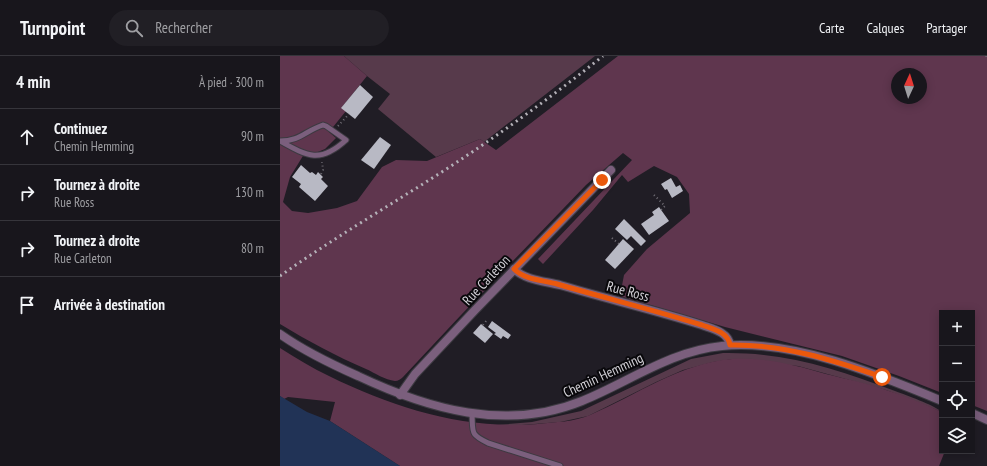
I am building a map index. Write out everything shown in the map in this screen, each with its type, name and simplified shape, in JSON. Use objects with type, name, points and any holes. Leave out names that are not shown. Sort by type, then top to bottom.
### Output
[{"type":"street","name":"Rue Carleton","points":[[400,395],[415,374],[514,269],[611,170]]},
{"type":"street","name":"Rue Ross","points":[[514,269],[518,273],[527,277],[554,283],[702,325],[723,334],[727,337],[730,345]]},
{"type":"street","name":"Chemin Hemming","points":[[280,334],[300,347],[340,368],[400,395],[433,405],[472,414],[515,416],[529,415],[559,409],[596,396],[679,355],[705,348],[730,345],[772,347],[828,359],[875,375],[939,400]]},
{"type":"street","points":[[975,414],[987,420]]},
{"type":"lane","points":[[323,125],[346,140],[339,146],[322,154],[307,155],[280,141],[297,139],[323,125]]},
{"type":"lane","points":[[472,414],[473,433],[477,438],[488,443],[560,466]]},
{"type":"path","points":[[334,131],[349,114]]},
{"type":"path","points":[[321,174],[323,170],[322,154]]},
{"type":"path","points":[[654,195],[665,206],[661,210]]},
{"type":"path","points":[[612,238],[618,244]]},
{"type":"path","points":[[483,326],[486,321]]},
{"type":"shaded area","points":[[280,56],[344,56],[367,76],[342,107],[346,111],[329,132],[336,138],[325,149],[313,154],[306,151],[290,177],[283,202],[292,211],[308,213],[337,208],[357,201],[382,167],[396,160],[427,161],[480,139],[496,150],[618,56],[987,56],[987,411],[975,406],[975,310],[939,310],[939,392],[842,356],[725,327],[620,296],[624,275],[647,249],[690,213],[689,194],[677,177],[654,166],[628,182],[622,175],[593,210],[543,264],[538,259],[632,160],[623,153],[586,185],[399,380],[395,381],[380,376],[322,348],[280,324]]},
{"type":"shaded area","points":[[344,56],[595,56],[484,142],[480,139],[436,157],[378,109],[390,94]]},
{"type":"shaded area","points":[[280,348],[329,376],[379,398],[404,407],[457,420],[484,424],[511,425],[558,422],[584,417],[677,373],[713,362],[732,359],[768,360],[871,385],[907,397],[939,411],[939,454],[944,454],[939,466],[400,466],[330,421],[335,402],[288,397],[284,399],[280,396]]},
{"type":"shaded area","points":[[723,353],[746,353],[768,355],[811,363],[874,383],[920,400],[939,411],[886,390],[798,366],[733,359],[713,362],[683,370],[588,416],[560,422],[497,425],[532,422],[581,411],[691,359]]},
{"type":"water","points":[[280,396],[307,412],[330,421],[400,466],[280,466]]},
{"type":"building","points":[[360,85],[373,97],[355,119],[341,108]]},
{"type":"building","points":[[380,137],[391,145],[374,169],[361,160]]},
{"type":"building","points":[[301,165],[310,173],[312,172],[316,175],[318,172],[323,177],[321,179],[328,186],[315,201],[299,187],[301,184],[292,177]]},
{"type":"building","points":[[671,178],[676,187],[680,185],[683,191],[672,198],[667,189],[665,190],[661,184]]},
{"type":"building","points":[[659,207],[669,221],[649,235],[641,224],[654,215],[652,212]]},
{"type":"building","points":[[624,219],[646,241],[641,246],[631,236],[627,240],[615,229]]},
{"type":"building","points":[[623,239],[634,249],[615,269],[605,260]]},
{"type":"building","points":[[492,321],[511,335],[508,339],[503,336],[501,339],[494,334],[496,333],[488,327]]},
{"type":"building","points":[[481,324],[493,334],[485,343],[473,333]]},
{"type":"railway","points":[[280,276],[490,140],[603,56]]},
{"type":"route","points":[[602,180],[514,269],[518,273],[522,276],[554,283],[702,325],[723,334],[730,341],[730,345],[772,347],[835,361],[882,377]]}]
